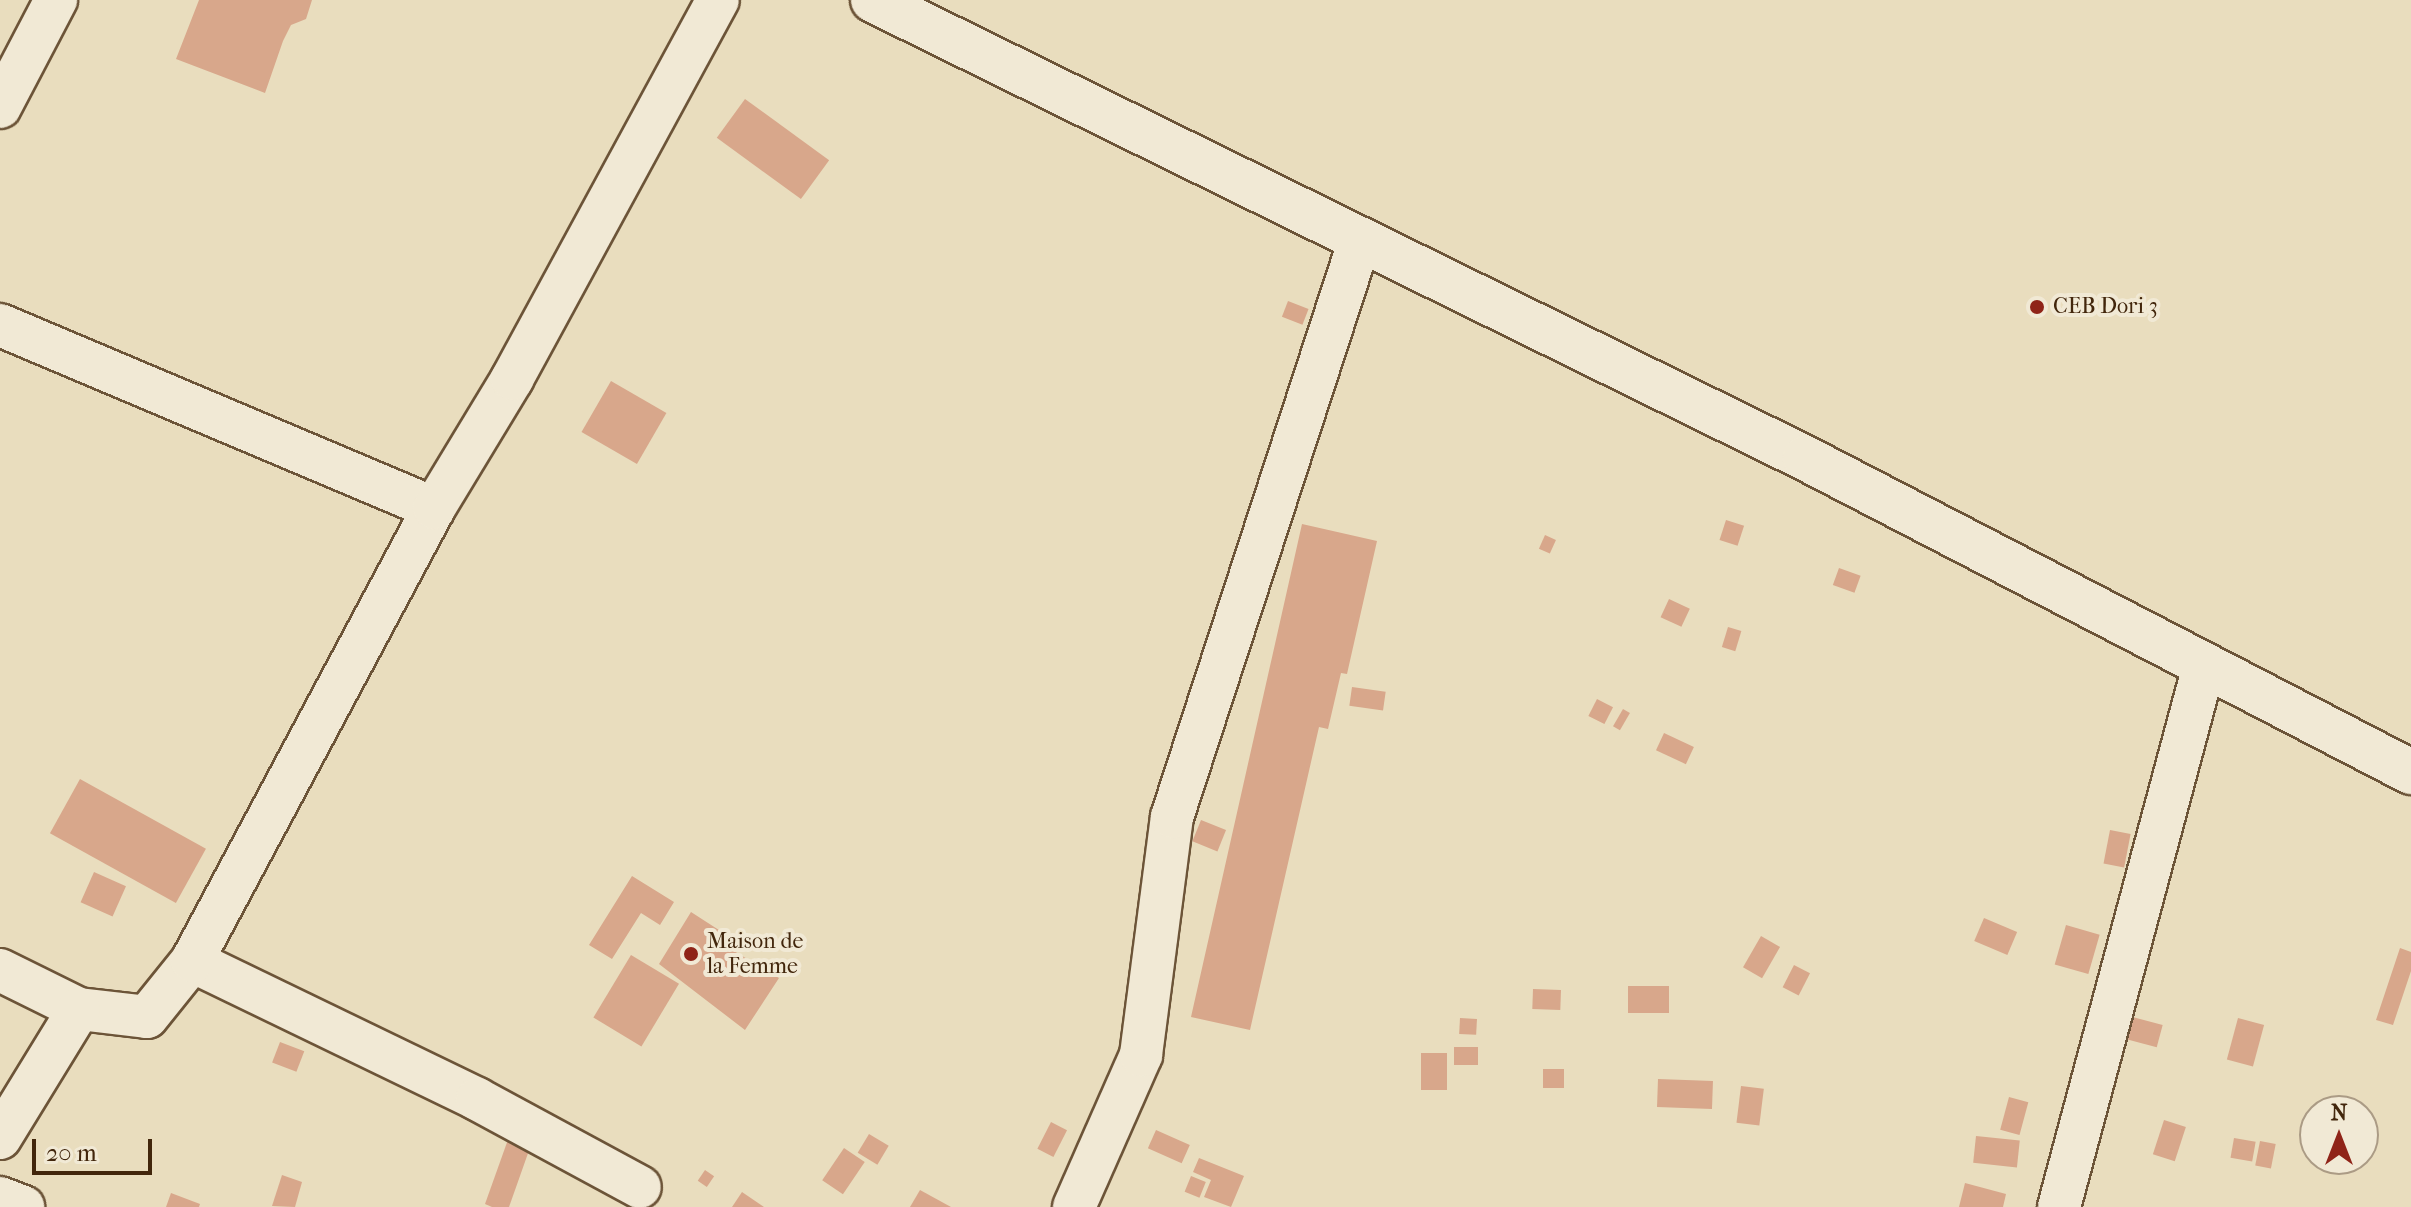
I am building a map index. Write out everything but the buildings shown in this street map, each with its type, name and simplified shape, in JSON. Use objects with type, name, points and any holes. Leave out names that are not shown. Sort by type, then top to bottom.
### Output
[{"type":"main road","points":[[873,0],[1359,243],[1805,458],[2411,772]]},
{"type":"street","points":[[0,107],[56,0]]},
{"type":"street","points":[[0,970],[79,1009],[147,1017],[192,961],[434,508],[512,379],[718,0]]},
{"type":"street","points":[[1074,1207],[1141,1055],[1172,817],[1359,243]]},
{"type":"street","points":[[0,325],[434,508]]},
{"type":"street","points":[[2059,1207],[2204,666]]},
{"type":"street","points":[[192,961],[477,1099],[640,1187]]},
{"type":"street","points":[[0,1138],[79,1009]]},
{"type":"street","points":[[0,1198],[23,1207]]},
{"type":"place","name":"CEB Dori 3","points":[[2037,307]]},
{"type":"place","name":"Maison de la Femme","points":[[691,954]]}]
